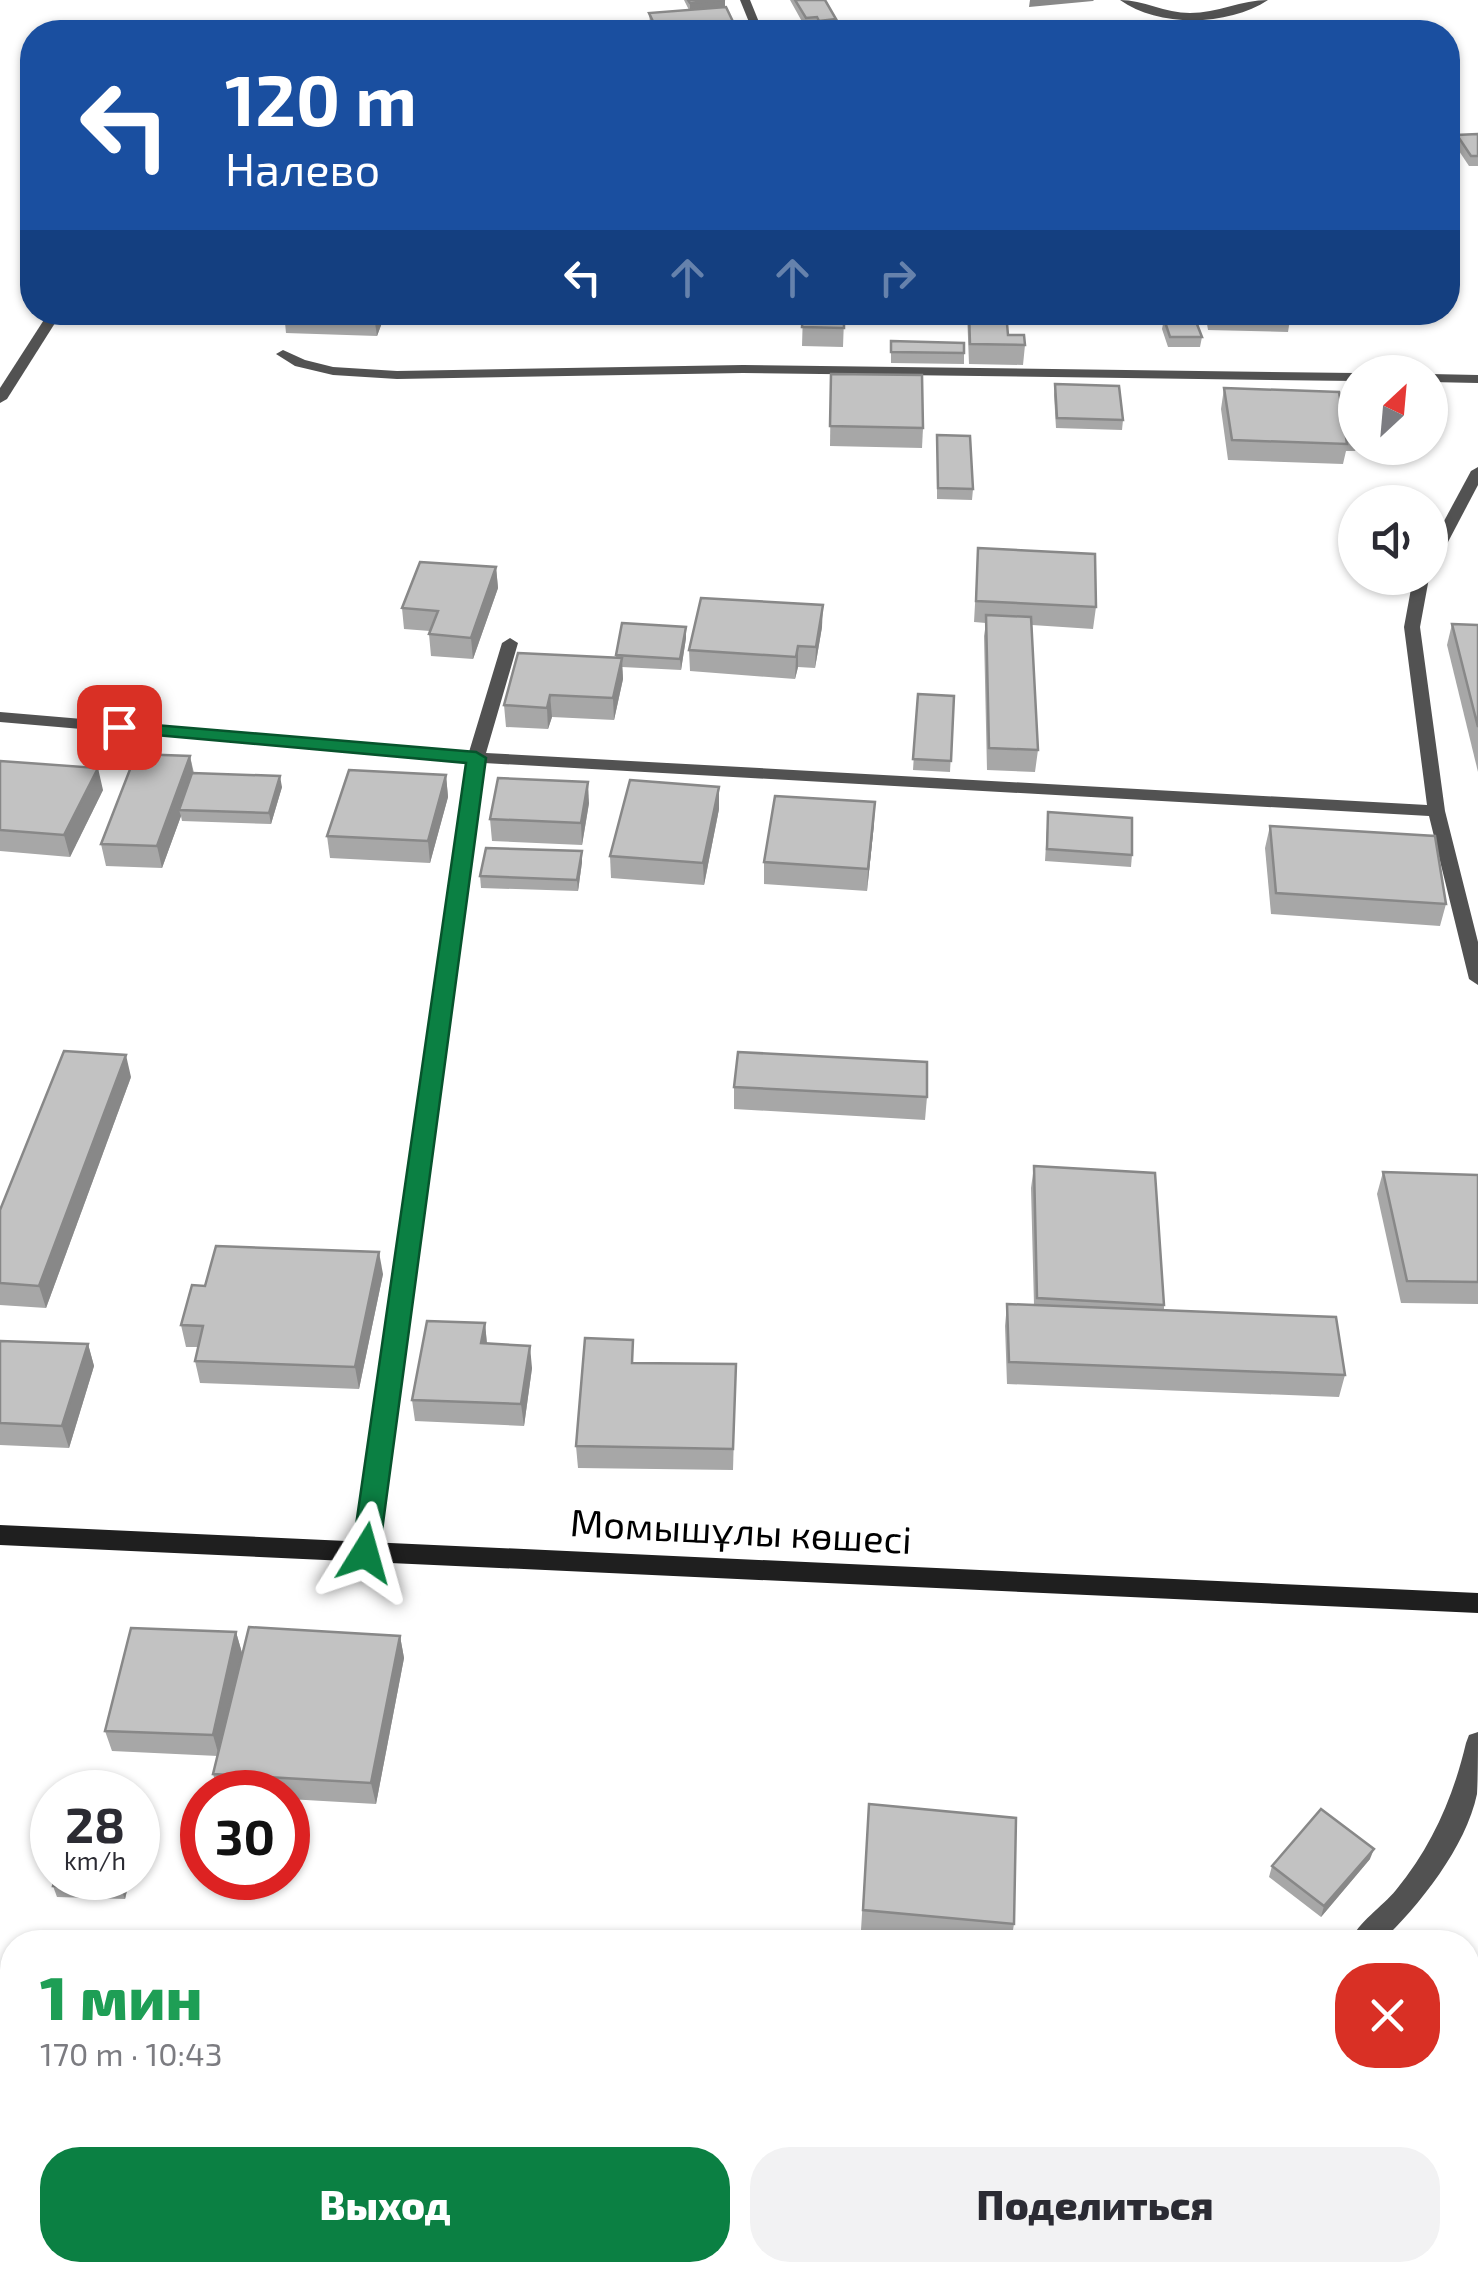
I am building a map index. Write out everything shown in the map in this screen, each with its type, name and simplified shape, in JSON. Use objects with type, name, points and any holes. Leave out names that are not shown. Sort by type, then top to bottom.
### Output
[{"type":"main road","name":"Момышұлы көшесі","points":[[0,1535],[1478,1603]]},
{"type":"street","points":[[1127,1],[1158,12],[1212,16],[1236,13],[1263,0]]},
{"type":"street","points":[[1204,20],[1212,16]]},
{"type":"street","points":[[0,399],[48,325]]},
{"type":"street","points":[[283,354],[300,364],[333,371],[397,375],[743,369],[1338,378]]},
{"type":"street","points":[[1448,378],[1478,379]]},
{"type":"street","points":[[1448,527],[1478,470]]},
{"type":"street","points":[[1418,595],[1412,628],[1436,810],[1478,979]]},
{"type":"street","points":[[365,1553],[476,758],[510,642]]},
{"type":"street","points":[[0,717],[476,758],[1436,810]]},
{"type":"street","points":[[1375,1930],[1419,1884],[1452,1830],[1472,1776],[1478,1743]]},
{"type":"building","points":[[795,0],[825,0],[836,19],[818,20],[806,18]]},
{"type":"building","points":[[726,7],[732,20],[652,20],[649,13]]},
{"type":"building","points":[[1478,134],[1478,156],[1471,156],[1460,135]]},
{"type":"building","points":[[802,325],[844,325],[844,328]]},
{"type":"building","points":[[969,325],[1007,325],[1008,335],[1024,335],[1025,345],[970,344]]},
{"type":"building","points":[[1166,325],[1197,325],[1202,337],[1170,337]]},
{"type":"building","points":[[891,341],[964,343],[964,353],[891,352]]},
{"type":"building","points":[[831,374],[922,375],[923,428],[830,426]]},
{"type":"building","points":[[1055,384],[1119,386],[1123,420],[1057,418]]},
{"type":"building","points":[[1224,388],[1338,392],[1338,444],[1232,440]]},
{"type":"building","points":[[937,435],[970,436],[973,489],[938,488]]},
{"type":"building","points":[[978,548],[1095,554],[1096,607],[976,601]]},
{"type":"building","points":[[420,562],[496,567],[471,638],[429,634],[438,611],[402,608]]},
{"type":"building","points":[[701,598],[823,605],[816,647],[798,646],[796,657],[689,650]]},
{"type":"building","points":[[986,615],[1031,617],[1038,750],[989,748]]},
{"type":"building","points":[[622,623],[686,627],[680,659],[616,655]]},
{"type":"building","points":[[1452,624],[1478,625],[1478,727]]},
{"type":"building","points":[[518,653],[622,658],[613,698],[550,695],[547,708],[504,705]]},
{"type":"building","points":[[918,694],[954,696],[951,761],[913,759]]},
{"type":"building","points":[[136,754],[190,756],[157,846],[101,844]]},
{"type":"building","points":[[0,761],[98,768],[64,835],[0,830]]},
{"type":"building","points":[[349,770],[446,775],[428,841],[327,836]]},
{"type":"building","points":[[192,773],[280,776],[269,813],[179,810]]},
{"type":"building","points":[[498,778],[588,782],[581,823],[490,819]]},
{"type":"building","points":[[630,780],[719,787],[703,863],[610,856]]},
{"type":"building","points":[[775,796],[875,802],[868,869],[764,862]]},
{"type":"building","points":[[1048,812],[1132,818],[1132,855],[1047,849]]},
{"type":"building","points":[[1270,826],[1435,836],[1446,904],[1276,893]]},
{"type":"building","points":[[486,848],[582,851],[577,880],[480,876]]},
{"type":"building","points":[[64,1051],[126,1055],[39,1286],[0,1283],[0,1210]]},
{"type":"building","points":[[738,1052],[927,1062],[927,1097],[734,1087]]},
{"type":"building","points":[[1034,1166],[1155,1173],[1164,1305],[1037,1298]]},
{"type":"building","points":[[1383,1172],[1478,1175],[1478,1282],[1407,1281]]},
{"type":"building","points":[[216,1246],[379,1252],[355,1367],[195,1361],[203,1326],[181,1325],[192,1285],[205,1286]]},
{"type":"building","points":[[1007,1304],[1336,1317],[1345,1375],[1009,1362]]},
{"type":"building","points":[[427,1321],[485,1323],[481,1343],[530,1346],[521,1404],[412,1400]]},
{"type":"building","points":[[585,1338],[633,1340],[632,1363],[736,1364],[733,1449],[576,1446]]},
{"type":"building","points":[[0,1341],[88,1344],[62,1426],[0,1423]]},
{"type":"building","points":[[249,1627],[400,1636],[371,1783],[310,1780],[310,1770],[214,1770]]},
{"type":"building","points":[[131,1628],[236,1632],[213,1735],[105,1731]]},
{"type":"building","points":[[869,1804],[1016,1818],[1014,1924],[863,1910]]},
{"type":"building","points":[[1321,1809],[1374,1849],[1324,1906],[1272,1866]]},
{"type":"route","points":[[119,727],[476,758],[365,1553]]}]
